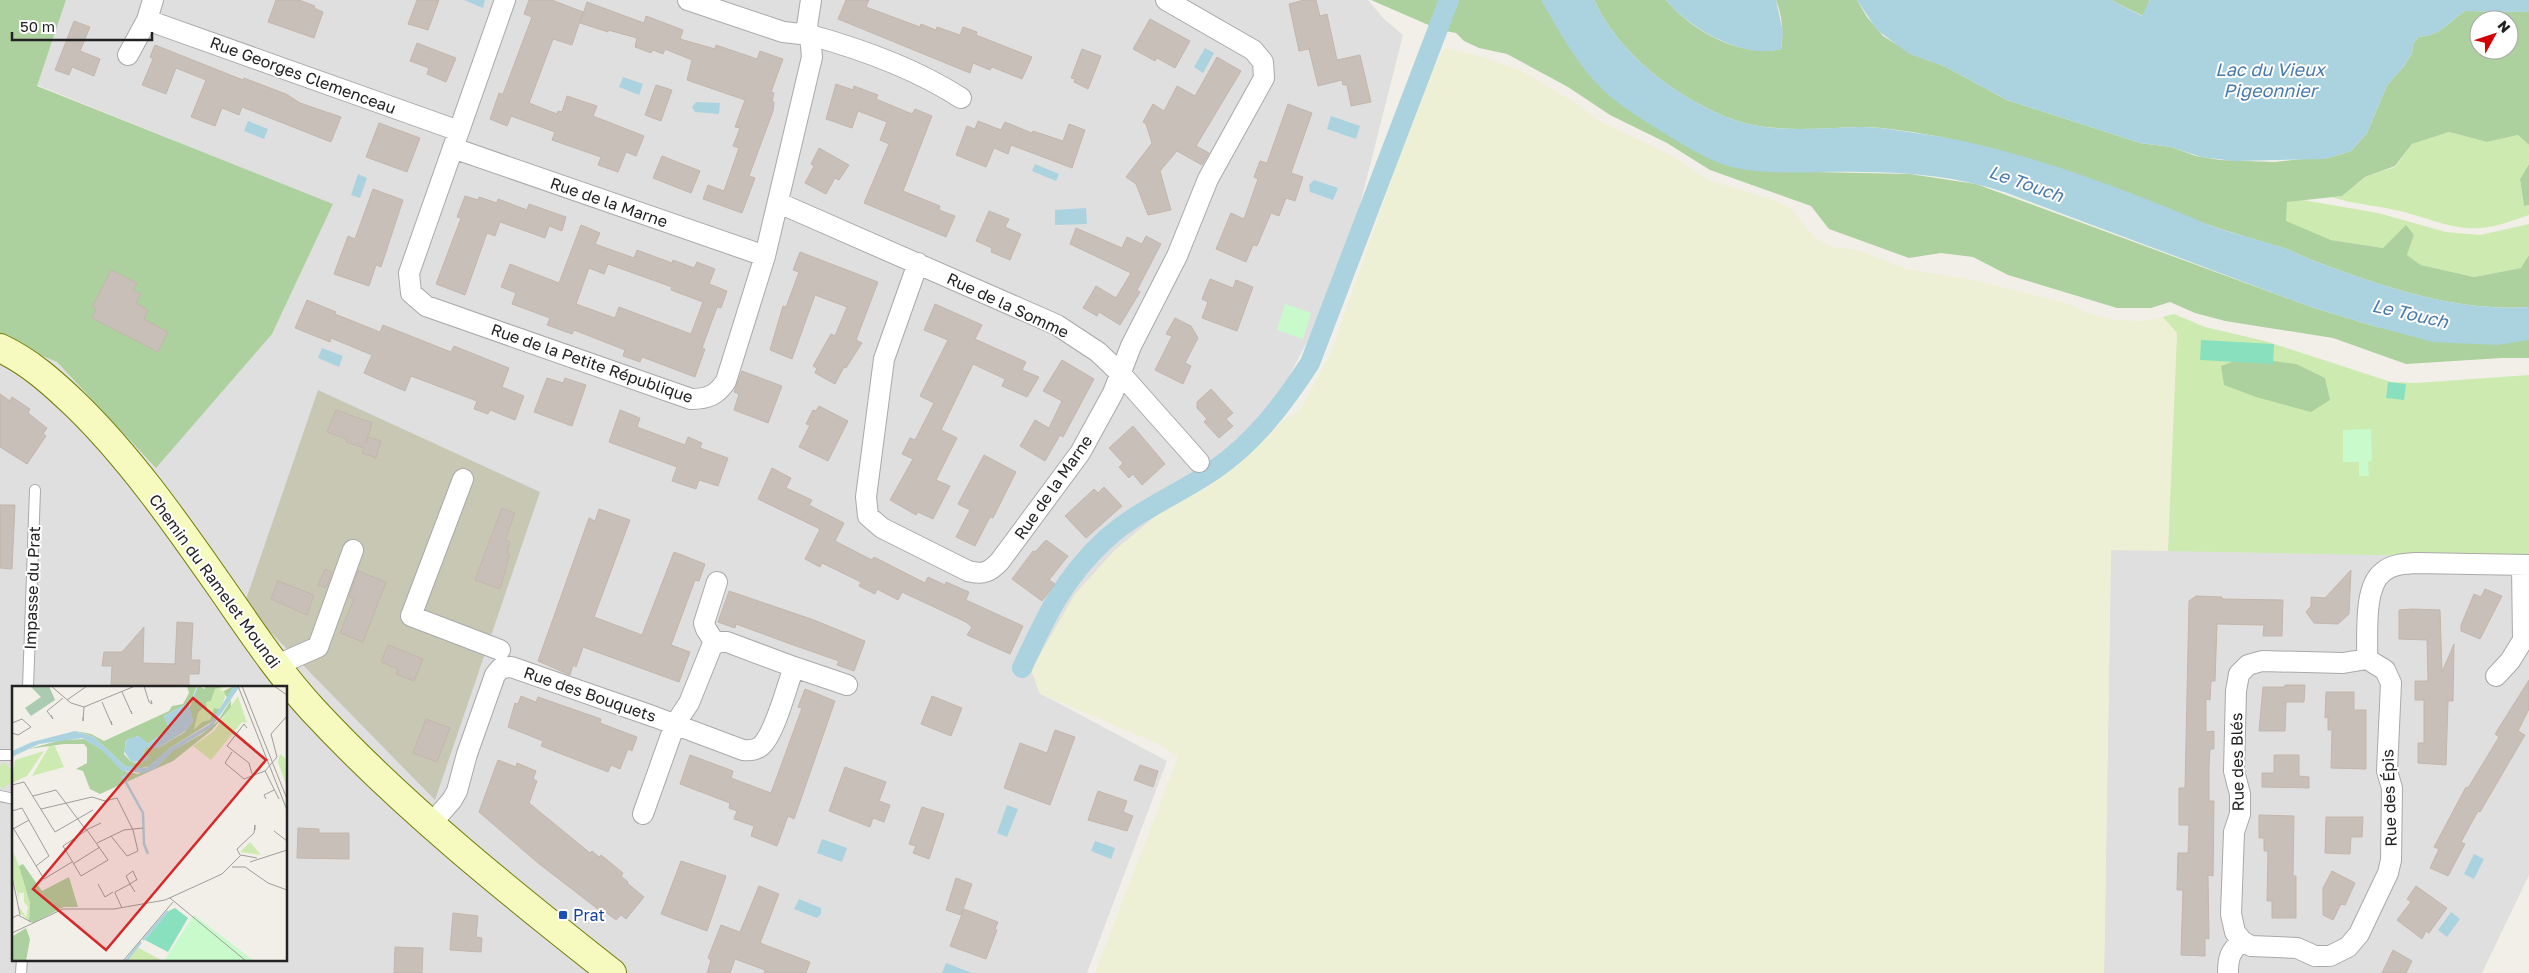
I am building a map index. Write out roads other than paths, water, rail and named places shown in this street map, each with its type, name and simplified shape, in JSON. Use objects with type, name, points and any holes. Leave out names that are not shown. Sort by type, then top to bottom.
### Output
[{"type":"main road","name":"Chemin du Ramelet Moundi","points":[[0,348],[38,370],[92,420],[123,454],[312,709],[372,770],[431,824],[612,973]]},
{"type":"street","points":[[128,56],[147,20],[154,0]]},
{"type":"street","name":"Rue de la Petite République","points":[[505,0],[409,273],[411,293],[426,306],[691,399],[703,399],[714,396],[726,381],[765,256],[812,57],[810,35],[807,26],[811,0]]},
{"type":"street","points":[[688,0],[783,32],[810,35],[838,43],[936,82],[961,98]]},
{"type":"street","name":"Rue de la Marne","points":[[918,263],[884,359],[866,497],[868,516],[882,528],[968,571],[978,574],[986,573],[1000,561],[1080,453],[1113,393],[1131,346],[1178,256],[1208,180],[1264,78],[1265,71],[1259,55],[1253,50],[1166,0]]},
{"type":"street","name":"Rue Georges Clemenceau","points":[[147,20],[456,140]]},
{"type":"street","name":"Rue de la Marne","points":[[456,140],[765,256]]},
{"type":"street","name":"Rue de la Somme","points":[[779,203],[1058,325],[1098,352],[1120,373],[1199,462]]},
{"type":"street","name":"Rue des Bouquets","points":[[463,479],[411,616],[502,658],[511,667],[743,750],[759,747],[770,733],[794,666]]},
{"type":"street","points":[[277,664],[318,647],[353,550]]},
{"type":"street","points":[[2367,659],[2369,596],[2377,577],[2384,570],[2399,564],[2416,562],[2526,565],[2523,640],[2510,660],[2496,676]]},
{"type":"street","points":[[717,582],[704,623],[715,643],[732,644],[847,685]]},
{"type":"street","name":"Rue des Bouquets","points":[[643,814],[674,724],[689,703],[705,659],[715,643]]},
{"type":"street","points":[[431,824],[455,796],[483,734],[495,675],[502,658]]},
{"type":"street","name":"Rue des Blés","points":[[2242,941],[2234,932],[2231,914],[2234,832],[2240,814],[2240,794],[2234,772],[2236,691],[2239,674],[2248,664],[2262,661],[2342,662],[2367,659]]},
{"type":"street","name":"Rue des Épis","points":[[2331,964],[2359,934],[2388,873],[2391,860],[2392,788],[2387,771],[2391,683],[2385,670],[2367,659]]},
{"type":"street","points":[[2228,973],[2228,958],[2232,949],[2242,941],[2251,946],[2297,948],[2331,964]]},
{"type":"lane","name":"Impasse du Prat","points":[[28,686],[35,490]]},
{"type":"lane","points":[[21,973],[22,960]]},
{"type":"water","points":[[464,0],[485,0],[483,8]]},
{"type":"water","name":"Le Touch","points":[[1541,0],[1594,0],[1618,38],[1650,71],[1688,98],[1729,118],[1744,123],[1777,128],[1869,127],[1888,129],[1936,136],[2003,151],[2105,183],[2212,226],[2284,248],[2317,262],[2394,289],[2474,306],[2529,307],[2529,340],[2497,345],[2433,342],[2377,327],[2311,307],[2007,193],[1953,179],[1898,173],[1776,172],[1727,166],[1672,138],[1628,110],[1603,90],[1577,59]]},
{"type":"water","points":[[1666,0],[1776,0],[1783,32],[1781,49],[1766,51],[1750,50],[1734,46],[1702,31],[1676,11]]},
{"type":"water","name":"Lac du Vieux Pigeonnier","points":[[1857,0],[2111,0],[2142,16],[2150,0],[2529,0],[2529,12],[2519,12],[2519,10],[2469,10],[2439,31],[2418,37],[2413,44],[2412,53],[2404,66],[2387,85],[2367,133],[2351,151],[2325,159],[2234,161],[2201,157],[2171,147],[2140,143],[2007,100],[1944,66],[1909,54],[1877,30]]},
{"type":"water","points":[[1205,48],[1214,53],[1203,73],[1194,67]]},
{"type":"water","points":[[623,77],[643,84],[639,95],[619,87]]},
{"type":"water","points":[[696,102],[720,103],[719,114],[695,112],[692,107]]},
{"type":"water","points":[[1331,116],[1360,126],[1356,139],[1327,129]]},
{"type":"water","points":[[248,121],[268,129],[264,139],[244,131]]},
{"type":"water","points":[[1035,164],[1059,174],[1056,181],[1032,171]]},
{"type":"water","points":[[358,174],[367,178],[360,198],[351,195]]},
{"type":"water","points":[[1314,180],[1338,188],[1333,200],[1310,192],[1309,185]]},
{"type":"water","points":[[1086,208],[1087,224],[1055,225],[1055,210]]},
{"type":"water","points":[[322,348],[343,356],[339,367],[318,358]]},
{"type":"water","points":[[1007,805],[1018,809],[1007,837],[997,833]]},
{"type":"water","points":[[822,839],[847,848],[842,862],[817,853]]},
{"type":"water","points":[[1095,841],[1115,848],[1111,859],[1091,851]]},
{"type":"water","points":[[2474,854],[2484,859],[2474,879],[2464,874]]},
{"type":"water","points":[[799,899],[821,908],[821,914],[817,918],[794,909]]},
{"type":"water","points":[[2451,912],[2460,919],[2447,937],[2438,930]]},
{"type":"water","points":[[946,963],[972,973],[942,973]]},
{"type":"waterway","points":[[1022,668],[1057,599],[1078,568],[1091,553],[1131,519],[1201,479],[1243,447],[1268,421],[1310,363],[1449,0]]},
{"type":"place","name":"Prat","points":[[563,915]]}]
